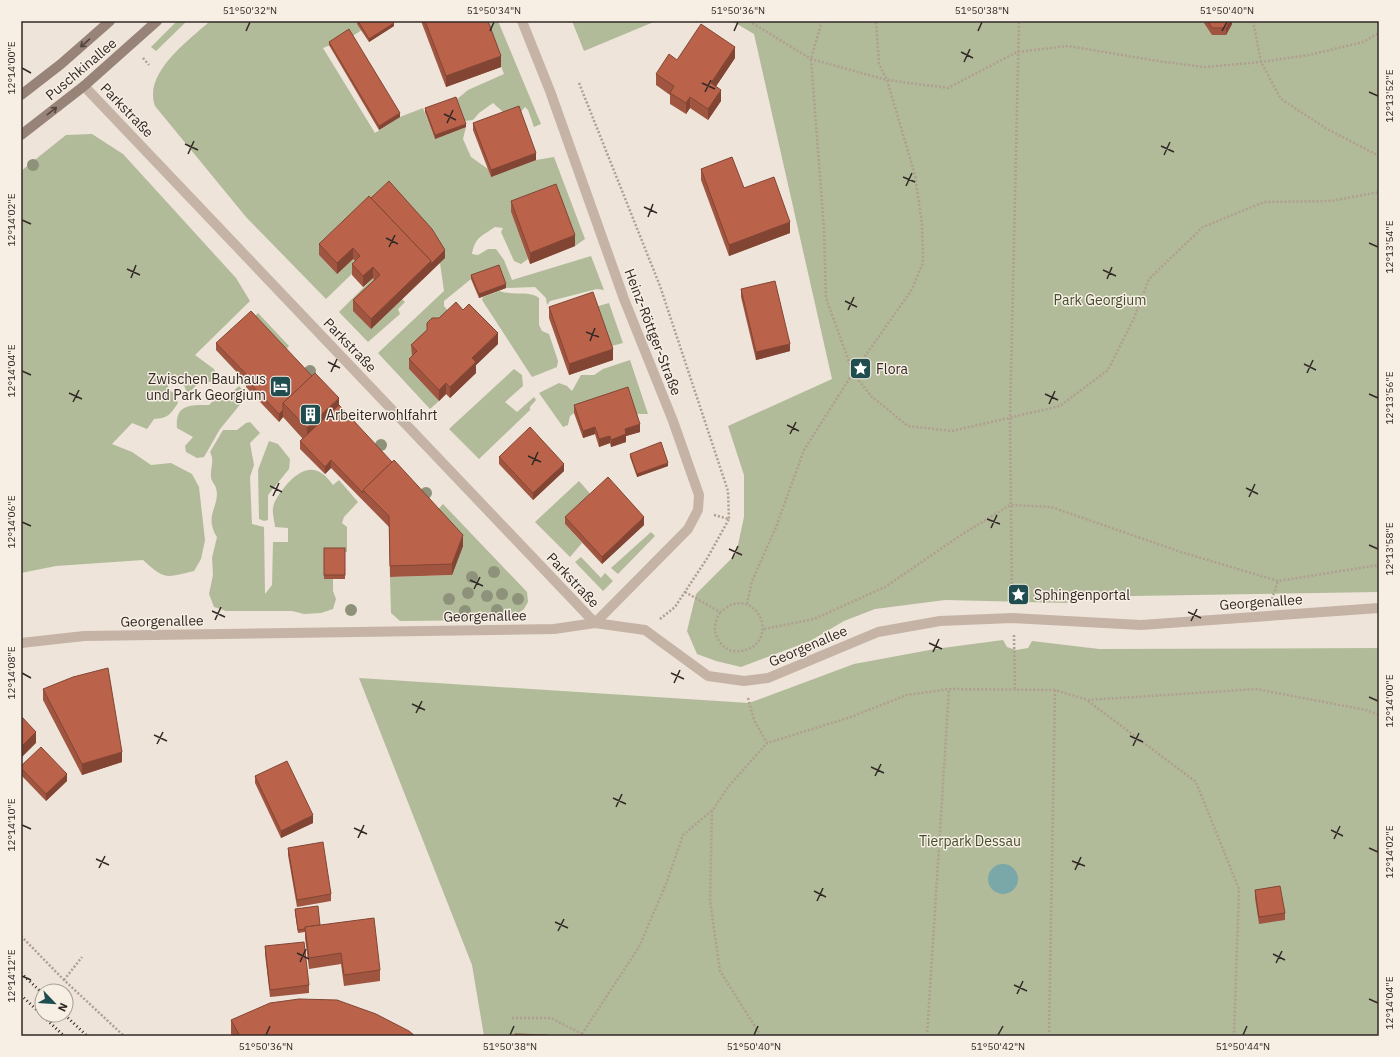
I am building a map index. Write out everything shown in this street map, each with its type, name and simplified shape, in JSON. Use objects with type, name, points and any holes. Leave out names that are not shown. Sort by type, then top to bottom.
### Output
[{"type":"main road","name":"Puschkinallee","points":[[21,95],[61,64],[110,21]]},
{"type":"main road","name":"Puschkinallee","points":[[21,135],[84,86],[157,21]]},
{"type":"street","name":"Heinz-Röttger-Straße","points":[[522,21],[550,91],[624,299],[673,421],[699,495],[698,510],[688,529],[595,623]]},
{"type":"street","name":"Parkstraße","points":[[84,86],[595,623]]},
{"type":"street","name":"Georgenallee","points":[[21,644],[84,636],[554,629],[595,623],[646,630],[708,676],[744,681],[768,678],[878,632],[940,621],[1012,618],[1141,624],[1379,608]]},
{"type":"path","points":[[749,21],[811,59],[887,80],[948,88],[1017,52],[1068,46],[1205,67],[1261,62],[1317,53],[1363,42],[1379,33]]},
{"type":"path","points":[[822,21],[811,59],[824,229],[826,298],[853,373],[871,396],[908,426],[952,432],[1060,406],[1108,370],[1134,318],[1148,280],[1203,227],[1264,202],[1331,201],[1379,192]]},
{"type":"path","points":[[747,604],[752,582],[776,527],[804,450],[853,373],[912,291],[923,263],[922,224],[915,174],[887,80],[879,64],[876,21]]},
{"type":"path","points":[[1015,691],[1016,650],[1012,618],[1010,418],[1017,52],[1019,21]]},
{"type":"path","points":[[1253,21],[1261,62],[1281,99],[1327,129],[1379,156]]},
{"type":"path","points":[[578,83],[660,286],[728,491],[730,519],[708,557],[675,607],[646,630]]},
{"type":"path","points":[[764,629],[814,619],[885,587],[961,535],[1010,505],[1051,507],[1181,552],[1278,581],[1379,565]]},
{"type":"path","points":[[698,510],[730,519]]},
{"type":"path","points":[[685,592],[720,612]]},
{"type":"path","points":[[733,604],[747,604],[758,613],[764,629],[757,644],[745,652],[730,651],[719,642],[715,626],[720,612],[733,604]]},
{"type":"path","points":[[744,681],[754,720],[767,743]]},
{"type":"path","points":[[927,1036],[949,689]]},
{"type":"path","points":[[582,1034],[638,947],[666,884],[683,835],[712,811],[728,787],[767,743],[848,718],[907,695],[949,689],[1015,691],[1055,690],[1088,700],[1196,782],[1239,889],[1234,1036]]},
{"type":"path","points":[[1088,700],[1256,689],[1366,710],[1379,716]]},
{"type":"path","points":[[1049,1036],[1055,690]]},
{"type":"path","points":[[712,811],[710,901],[720,971],[761,1036]]},
{"type":"path","points":[[21,936],[64,980],[124,1036]]},
{"type":"path","points":[[64,980],[82,957]]},
{"type":"path","points":[[512,1018],[551,1018],[586,1036]]},
{"type":"path","points":[[1056,1036],[1082,1036]]},
{"type":"green space","points":[[177,21],[187,21],[156,51],[151,47]]},
{"type":"green space","points":[[210,21],[356,21],[362,30],[351,37],[323,48],[375,133],[400,117],[423,108],[435,139],[466,127],[463,139],[471,157],[488,169],[491,177],[536,160],[554,157],[585,239],[575,246],[556,195],[511,212],[528,259],[521,264],[514,261],[501,232],[503,228],[495,227],[477,240],[472,254],[478,255],[488,249],[496,249],[504,260],[512,280],[591,256],[604,290],[597,289],[550,301],[547,305],[546,298],[535,287],[506,288],[499,268],[471,279],[444,301],[444,306],[452,316],[409,369],[439,401],[430,409],[378,353],[444,291],[440,263],[445,258],[319,255],[337,274],[353,259],[360,266],[326,299],[246,217],[155,106],[153,94],[155,82],[161,70],[180,48]]},
{"type":"green space","points":[[484,21],[498,21],[541,124],[534,127],[528,110],[525,107],[519,114],[507,118],[493,103],[479,113],[473,120],[464,121],[456,100],[468,90],[504,74]]},
{"type":"green space","points":[[572,21],[656,21],[584,51]]},
{"type":"green space","name":"Park Georgium","points":[[732,21],[1379,21],[1379,592],[1071,597],[1067,603],[945,600],[875,609],[844,621],[810,641],[741,667],[716,661],[697,654],[687,631],[696,594],[736,554],[744,517],[744,475],[728,426],[832,379],[754,34]]},
{"type":"green space","points":[[92,134],[123,154],[236,278],[250,301],[195,355],[214,369],[217,376],[213,381],[206,383],[202,379],[189,393],[187,393],[182,380],[175,374],[167,382],[169,390],[175,394],[178,403],[171,413],[166,417],[154,419],[147,429],[132,423],[112,444],[132,452],[151,465],[171,463],[192,474],[199,487],[205,540],[201,559],[194,571],[177,575],[166,576],[161,574],[143,560],[56,566],[21,573],[21,171],[66,135]]},
{"type":"green space","points":[[373,278],[380,285],[370,329],[402,299],[405,302],[398,309],[400,314],[368,342],[339,312]]},
{"type":"green space","points":[[499,291],[530,294],[539,298],[539,325],[542,331],[549,334],[558,361],[557,367],[532,377],[482,300],[483,297]]},
{"type":"green space","points":[[609,303],[623,343],[608,347],[595,307]]},
{"type":"green space","points":[[258,313],[289,346],[283,353],[252,319]]},
{"type":"green space","points":[[630,360],[648,414],[574,413],[570,416],[568,425],[563,427],[539,393],[559,383],[567,386],[572,391],[581,375],[594,375],[603,369]]},
{"type":"green space","points":[[514,369],[522,375],[523,386],[505,402],[517,412],[534,397],[536,400],[530,407],[530,410],[479,459],[449,429]]},
{"type":"green space","points":[[239,386],[248,395],[220,429],[204,457],[197,458],[186,452],[185,446],[193,437],[177,428],[178,414],[181,410],[190,406],[209,405],[217,397],[225,399]]},
{"type":"green space","points":[[250,422],[260,433],[250,443],[254,465],[250,477],[252,524],[264,527],[265,594],[272,585],[273,542],[288,542],[288,528],[275,527],[273,510],[274,505],[281,492],[293,478],[305,471],[311,470],[322,473],[333,485],[339,480],[358,502],[344,517],[342,523],[347,527],[347,552],[324,551],[324,579],[333,579],[333,591],[336,599],[333,609],[321,613],[304,614],[292,611],[226,611],[214,607],[209,594],[213,575],[212,558],[217,537],[213,529],[212,517],[217,494],[211,478],[212,458],[210,452],[223,430],[237,430],[246,423]]},
{"type":"green space","points":[[269,441],[278,444],[290,459],[289,469],[268,495],[268,520],[264,521],[259,519],[258,470]]},
{"type":"green space","points":[[579,481],[594,498],[565,524],[582,543],[570,557],[535,522]]},
{"type":"green space","points":[[443,504],[527,592],[528,602],[524,609],[508,620],[400,621],[391,613],[390,577],[452,575],[434,514]]},
{"type":"green space","points":[[651,532],[655,536],[618,574],[611,568]]},
{"type":"green space","points":[[581,557],[601,578],[605,573],[613,581],[603,591],[575,562]]},
{"type":"green space","name":"Tierpark Dessau","points":[[1003,640],[1007,647],[1016,650],[1028,648],[1032,641],[1099,649],[1379,648],[1379,1036],[484,1036],[472,965],[359,678],[749,703],[854,664],[935,649]]},
{"type":"water","points":[[1003,864],[1014,868],[1018,879],[1014,890],[1003,894],[992,890],[988,879],[992,868]]},
{"type":"building","points":[[358,21],[393,21],[394,23],[369,39]]},
{"type":"building","points":[[425,21],[488,21],[501,56],[446,76]]},
{"type":"building","points":[[1208,21],[1230,21],[1226,28],[1212,28]]},
{"type":"building","points":[[701,24],[735,47],[711,83],[721,90],[708,109],[690,97],[686,103],[670,93],[674,86],[656,74],[669,54],[677,60]]},
{"type":"building","points":[[349,29],[400,113],[379,126],[329,42]]},
{"type":"building","points":[[456,97],[466,124],[435,135],[425,108]]},
{"type":"building","points":[[519,106],[536,153],[491,170],[473,123]]},
{"type":"building","points":[[732,157],[744,188],[774,177],[790,222],[729,245],[701,169]]},
{"type":"building","points":[[389,181],[432,229],[445,250],[431,264],[431,261],[371,198]]},
{"type":"building","points":[[556,184],[575,235],[530,253],[511,201]]},
{"type":"building","points":[[369,196],[431,261],[371,319],[353,300],[380,275],[373,267],[363,276],[352,264],[360,256],[353,248],[337,263],[319,244]]},
{"type":"building","points":[[499,265],[506,284],[479,294],[471,275]]},
{"type":"building","points":[[775,281],[790,344],[756,352],[741,289]]},
{"type":"building","points":[[593,292],[613,349],[569,364],[549,307]]},
{"type":"building","points":[[456,302],[463,310],[469,304],[498,333],[472,358],[476,362],[450,387],[446,383],[439,390],[409,359],[417,351],[411,345],[427,330],[427,323],[432,318],[439,318]]},
{"type":"building","points":[[251,311],[312,376],[283,403],[283,410],[279,414],[246,379],[249,377],[216,343]]},
{"type":"building","points":[[315,373],[339,398],[307,428],[283,403]]},
{"type":"building","points":[[628,387],[640,424],[625,429],[626,434],[611,440],[610,436],[599,439],[595,427],[583,431],[574,405]]},
{"type":"building","points":[[339,405],[392,462],[363,490],[363,493],[331,460],[325,467],[300,441]]},
{"type":"building","points":[[530,427],[564,464],[533,493],[499,457]]},
{"type":"building","points":[[661,442],[668,463],[637,474],[630,454]]},
{"type":"building","points":[[394,460],[463,535],[452,564],[390,566],[389,516],[363,490]]},
{"type":"building","points":[[608,477],[644,517],[602,557],[565,517]]},
{"type":"building","points":[[324,548],[345,548],[345,575],[324,575]]},
{"type":"building","points":[[108,668],[122,752],[82,764],[43,689],[73,677]]},
{"type":"building","points":[[21,716],[36,732],[21,747]]},
{"type":"building","points":[[41,747],[67,774],[46,794],[21,768],[21,766]]},
{"type":"building","points":[[287,761],[313,815],[281,831],[255,776]]},
{"type":"building","points":[[323,842],[331,894],[297,900],[288,848]]},
{"type":"building","points":[[1280,886],[1285,913],[1259,917],[1255,890]]},
{"type":"building","points":[[318,906],[320,925],[305,927],[305,929],[298,930],[295,909]]},
{"type":"building","points":[[374,918],[380,970],[344,975],[341,953],[309,958],[305,927]]},
{"type":"building","points":[[304,942],[309,985],[270,990],[265,946]]},
{"type":"building","points":[[299,999],[337,1000],[376,1014],[409,1031],[415,1036],[240,1036],[231,1020],[270,1003]]},
{"type":"building","points":[[515,1034],[548,1035],[515,1036]]},
{"type":"railway","points":[[21,973],[34,985]]},
{"type":"railway","points":[[21,995],[64,1036]]},
{"type":"railway","points":[[73,1023],[87,1036]]},
{"type":"place","name":"Flora","points":[[861,369]]},
{"type":"place","name":"Zwischen Bauhaus und Park Georgium","points":[[281,387]]},
{"type":"place","name":"Arbeiterwohlfahrt","points":[[311,415]]},
{"type":"place","name":"Sphingenportal","points":[[1019,595]]}]
